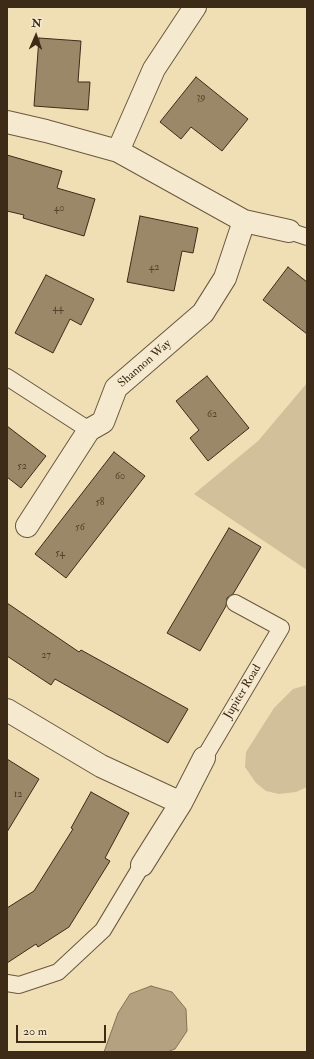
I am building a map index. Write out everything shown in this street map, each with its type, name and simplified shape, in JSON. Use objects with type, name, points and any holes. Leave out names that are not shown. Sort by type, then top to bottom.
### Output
[{"type":"street","points":[[118,152],[154,69],[195,7]]},
{"type":"street","points":[[7,122],[46,131],[118,152],[244,221],[298,234]]},
{"type":"street","name":"Shannon Way","points":[[27,526],[89,430],[103,422],[116,388],[204,313],[225,278],[244,221]]},
{"type":"street","points":[[7,710],[101,766],[181,803]]},
{"type":"street","name":"Jupiter Road","points":[[142,865],[181,803],[204,758]]},
{"type":"lane","points":[[7,378],[89,430]]},
{"type":"lane","name":"Jupiter Road","points":[[204,758],[281,628],[234,603]]},
{"type":"lane","points":[[7,983],[19,985],[58,972],[103,930],[142,865]]},
{"type":"shaded area","points":[[307,383],[307,570],[194,494],[258,441]]},
{"type":"shaded area","points":[[307,685],[307,787],[296,792],[279,794],[266,791],[256,783],[245,767],[246,752],[274,708],[293,689]]},
{"type":"shaded area","points":[[151,986],[172,992],[186,1009],[187,1031],[175,1049],[167,1052],[104,1052],[118,1013],[130,994]]},
{"type":"building","points":[[39,38],[81,41],[78,82],[90,82],[88,110],[34,106]]},
{"type":"building","points":[[196,77],[248,119],[222,151],[191,127],[181,139],[160,122]]},
{"type":"building","points":[[7,155],[62,171],[57,188],[95,199],[84,236],[23,218],[24,215],[7,211]]},
{"type":"building","points":[[140,216],[198,228],[193,253],[182,251],[174,291],[127,282]]},
{"type":"building","points":[[288,267],[307,282],[307,334],[263,300]]},
{"type":"building","points":[[46,275],[94,299],[81,325],[70,319],[53,353],[15,333]]},
{"type":"building","points":[[207,376],[249,428],[208,461],[190,438],[199,430],[176,401]]},
{"type":"building","points":[[7,426],[46,456],[21,488],[7,477]]},
{"type":"building","points":[[114,452],[145,476],[66,578],[35,554]]},
{"type":"building","points":[[229,528],[261,547],[233,594],[227,598],[226,606],[200,651],[167,633]]},
{"type":"building","points":[[7,603],[79,652],[81,650],[188,709],[168,743],[55,679],[51,685],[7,656]]},
{"type":"building","points":[[7,759],[39,779],[7,832]]},
{"type":"building","points":[[91,792],[129,813],[105,858],[110,861],[69,927],[38,947],[36,944],[7,963],[7,908],[34,891],[73,829],[71,828]]}]
